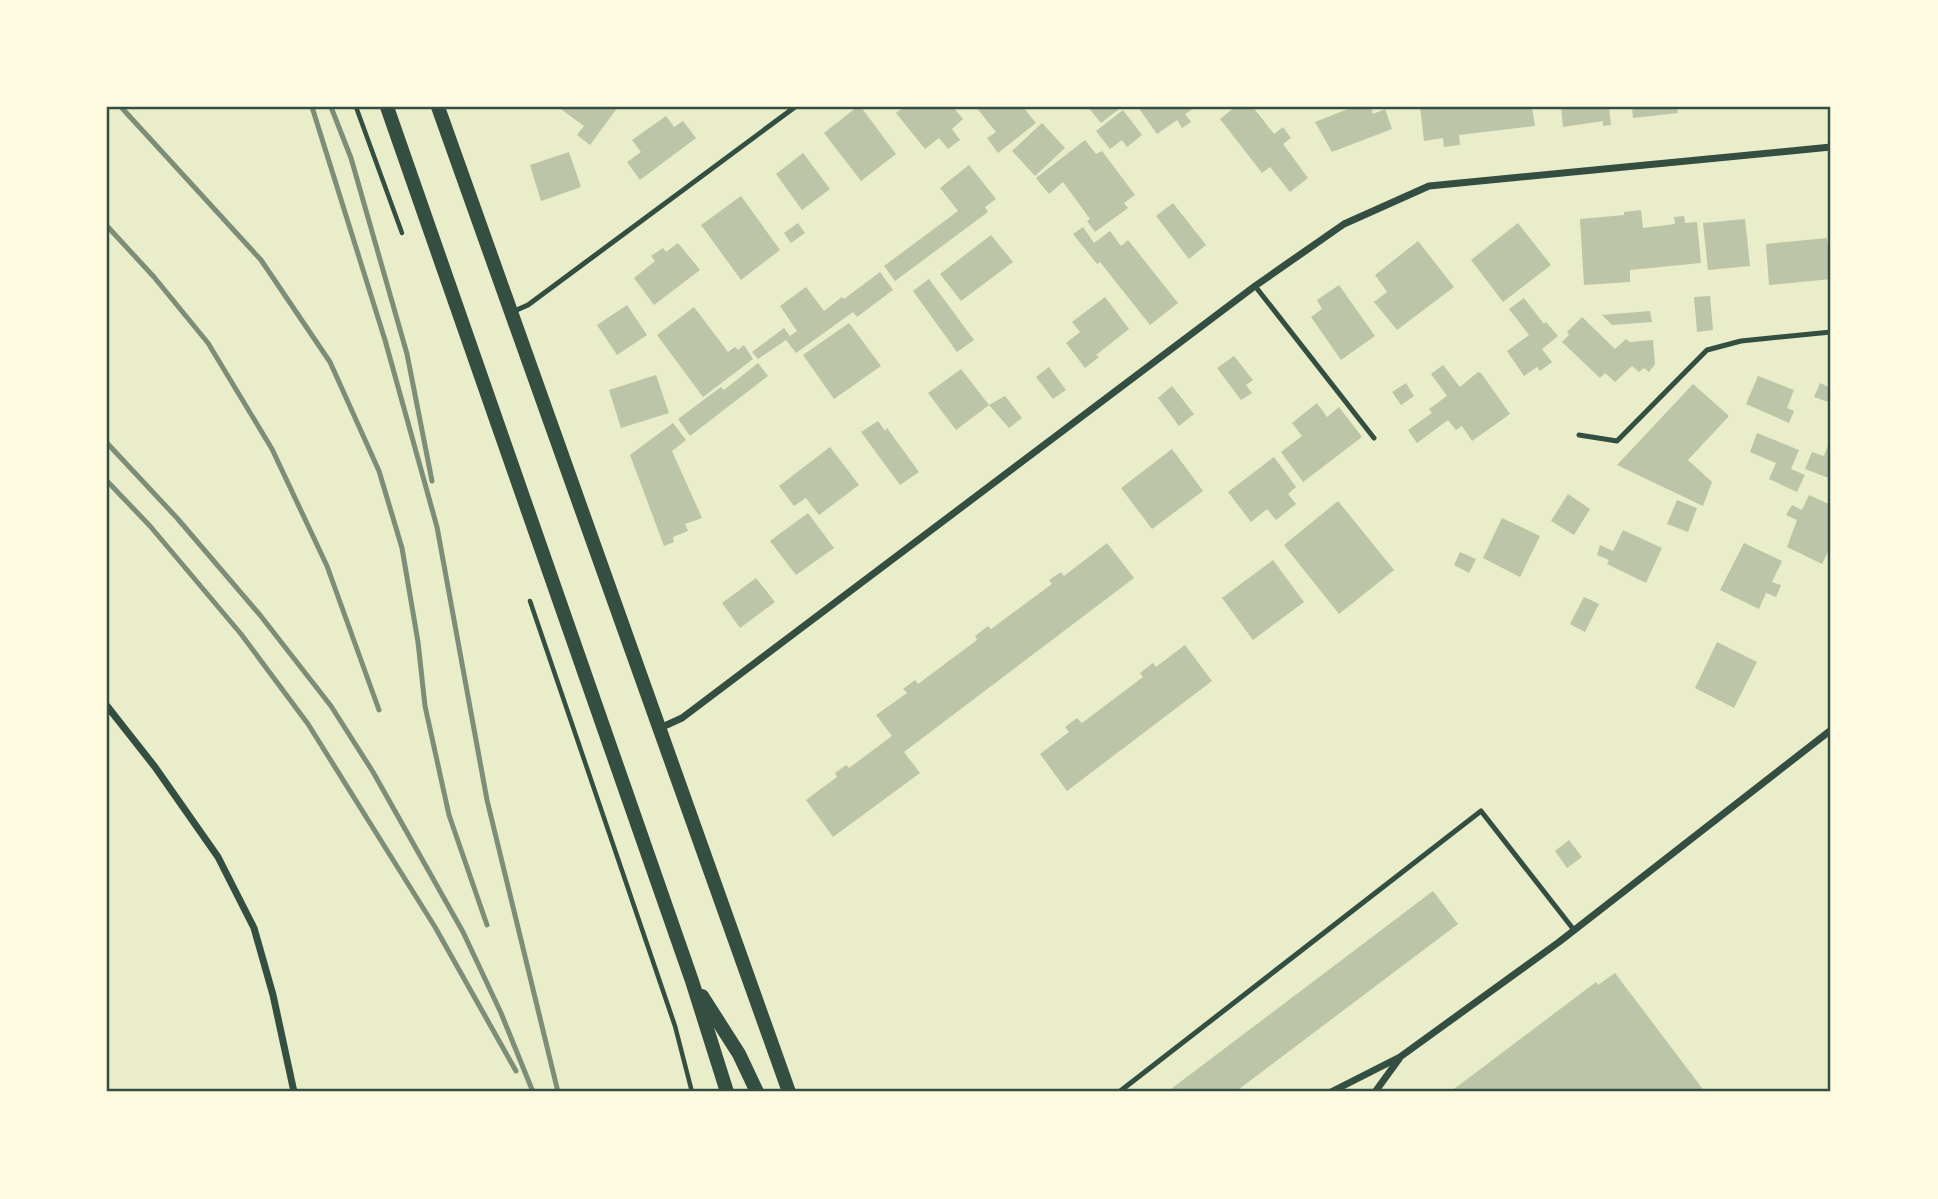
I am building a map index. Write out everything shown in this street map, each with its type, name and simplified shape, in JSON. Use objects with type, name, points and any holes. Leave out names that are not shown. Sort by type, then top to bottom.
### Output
[{"type":"main road","points":[[387,107],[692,981],[727,1092]]},
{"type":"main road","points":[[438,107],[789,1092]]},
{"type":"main road","points":[[692,981],[739,1054],[757,1092]]},
{"type":"street","points":[[660,728],[682,718],[1255,286],[1344,224],[1429,186],[1831,147]]},
{"type":"street","points":[[107,706],[155,767],[218,857],[254,928],[273,995],[294,1092]]},
{"type":"street","points":[[1331,1092],[1400,1057],[1574,930],[1831,730]]},
{"type":"street","points":[[1376,1092],[1400,1057]]},
{"type":"lane","points":[[512,312],[528,304],[796,107]]},
{"type":"lane","points":[[1255,286],[1374,439]]},
{"type":"lane","points":[[1579,435],[1617,441],[1707,350],[1741,341],[1831,332]]},
{"type":"lane","points":[[1119,1092],[1481,811],[1574,930]]},
{"type":"path","points":[[356,107],[406,246]]},
{"type":"path","points":[[527,593],[675,1026],[692,1092]]},
{"type":"building","points":[[558,107],[618,107],[590,145],[577,135],[584,126]]},
{"type":"building","points":[[857,107],[861,107],[896,154],[861,181],[824,133]]},
{"type":"building","points":[[904,107],[953,107],[963,119],[952,129],[960,140],[948,149],[939,138],[925,149],[896,113]]},
{"type":"building","points":[[976,107],[1023,107],[1036,123],[998,153],[987,138],[996,132]]},
{"type":"building","points":[[1088,107],[1115,107],[1118,110],[1101,123]]},
{"type":"building","points":[[1138,107],[1196,107],[1185,114],[1191,122],[1182,128],[1177,120],[1157,134]]},
{"type":"building","points":[[1235,107],[1253,107],[1274,134],[1283,127],[1291,138],[1283,144],[1308,178],[1290,192],[1270,167],[1262,173],[1220,119]]},
{"type":"building","points":[[1347,107],[1371,107],[1373,114],[1385,109],[1392,129],[1332,152],[1315,122],[1348,109]]},
{"type":"building","points":[[1420,107],[1532,107],[1535,126],[1459,135],[1460,145],[1444,147],[1443,138],[1424,141]]},
{"type":"building","points":[[1561,107],[1609,107],[1611,125],[1603,126],[1603,121],[1563,127]]},
{"type":"building","points":[[1632,107],[1677,107],[1678,113],[1633,118]]},
{"type":"building","points":[[1123,110],[1142,135],[1127,147],[1122,140],[1110,149],[1096,131]]},
{"type":"building","points":[[666,116],[674,127],[683,121],[696,138],[640,180],[627,162],[641,152],[632,140]]},
{"type":"building","points":[[1042,123],[1065,148],[1035,176],[1012,151]]},
{"type":"building","points":[[1085,140],[1096,154],[1102,151],[1135,195],[1124,203],[1128,208],[1095,232],[1087,221],[1090,219],[1063,182],[1049,194],[1036,178]]},
{"type":"building","points":[[569,152],[581,187],[541,201],[530,165]]},
{"type":"building","points":[[803,153],[830,189],[802,210],[776,174]]},
{"type":"building","points":[[969,165],[996,199],[985,207],[988,212],[895,281],[884,266],[958,211],[940,188]]},
{"type":"building","points":[[741,196],[780,250],[741,280],[701,225]]},
{"type":"building","points":[[1173,203],[1206,245],[1189,259],[1156,216]]},
{"type":"building","points":[[1641,210],[1643,228],[1675,224],[1674,217],[1684,216],[1685,223],[1697,222],[1701,263],[1630,270],[1630,282],[1584,285],[1580,219],[1624,215],[1624,212]]},
{"type":"building","points":[[1745,219],[1750,266],[1708,270],[1703,223]]},
{"type":"building","points":[[798,223],[805,233],[791,243],[784,233]]},
{"type":"building","points":[[1518,223],[1551,265],[1503,302],[1471,260]]},
{"type":"building","points":[[1083,227],[1094,243],[1110,231],[1121,246],[1128,240],[1178,303],[1150,325],[1100,262],[1097,264],[1073,234]]},
{"type":"building","points":[[991,235],[1013,262],[961,301],[940,274]]},
{"type":"building","points":[[1827,238],[1831,279],[1769,285],[1766,244]]},
{"type":"building","points":[[1418,241],[1454,287],[1397,330],[1374,302],[1387,292],[1375,275]]},
{"type":"building","points":[[678,243],[700,270],[654,305],[634,278],[655,261],[651,256],[663,248],[666,252]]},
{"type":"building","points":[[880,272],[893,290],[857,317],[853,312],[796,353],[786,340],[758,359],[752,352],[784,328],[790,336],[797,331],[780,306],[806,287],[824,311]]},
{"type":"building","points":[[929,279],[974,340],[957,352],[913,291]]},
{"type":"building","points":[[1339,285],[1375,336],[1341,360],[1311,317],[1322,309],[1317,300]]},
{"type":"building","points":[[1710,296],[1713,330],[1697,332],[1694,297]]},
{"type":"building","points":[[1105,297],[1129,329],[1096,355],[1099,357],[1085,368],[1066,343],[1080,332],[1072,322]]},
{"type":"building","points":[[1524,298],[1544,324],[1546,322],[1558,336],[1542,349],[1552,362],[1540,371],[1537,367],[1524,376],[1507,351],[1529,335],[1509,309]]},
{"type":"building","points":[[627,305],[647,335],[617,355],[597,325]]},
{"type":"building","points":[[694,307],[728,352],[735,347],[738,350],[744,345],[753,359],[703,397],[657,335]]},
{"type":"building","points":[[1650,311],[1652,322],[1612,325],[1602,315]]},
{"type":"building","points":[[1582,317],[1615,349],[1626,339],[1630,342],[1653,340],[1655,364],[1649,372],[1644,368],[1639,372],[1632,366],[1615,382],[1605,373],[1600,378],[1562,342],[1569,335],[1567,332]]},
{"type":"building","points":[[849,323],[881,366],[834,399],[803,355]]},
{"type":"building","points":[[1234,356],[1253,380],[1246,385],[1252,393],[1241,400],[1217,368]]},
{"type":"building","points":[[758,363],[768,376],[690,436],[678,419],[721,387],[724,390]]},
{"type":"building","points":[[1443,365],[1460,387],[1478,372],[1481,373],[1510,414],[1472,441],[1462,426],[1456,430],[1448,420],[1417,443],[1408,430],[1432,413],[1429,409],[1447,396],[1431,374]]},
{"type":"building","points":[[1049,367],[1066,390],[1053,399],[1036,377]]},
{"type":"building","points":[[961,369],[989,405],[956,430],[928,393]]},
{"type":"building","points":[[656,375],[669,413],[621,428],[609,390]]},
{"type":"building","points":[[1758,376],[1794,390],[1787,408],[1794,411],[1789,423],[1746,404]]},
{"type":"building","points":[[1406,383],[1414,396],[1401,405],[1392,392]]},
{"type":"building","points":[[1820,383],[1831,388],[1831,403],[1814,397]]},
{"type":"building","points":[[1693,384],[1729,416],[1688,460],[1712,482],[1703,506],[1617,465]]},
{"type":"building","points":[[1172,386],[1194,414],[1179,426],[1158,398]]},
{"type":"building","points":[[1005,396],[1022,418],[1009,428],[989,405]]},
{"type":"building","points":[[1317,403],[1327,417],[1339,407],[1362,437],[1303,482],[1281,452],[1302,436],[1292,423]]},
{"type":"building","points":[[878,421],[885,431],[887,428],[919,472],[900,485],[861,432]]},
{"type":"building","points":[[673,423],[686,440],[672,451],[702,518],[685,524],[688,531],[673,537],[674,542],[664,546],[630,455]]},
{"type":"building","points":[[1757,433],[1799,450],[1791,469],[1805,475],[1797,492],[1769,479],[1776,463],[1750,452]]},
{"type":"building","points":[[1831,437],[1831,479],[1805,469],[1812,452],[1824,456]]},
{"type":"building","points":[[830,447],[859,485],[819,515],[806,498],[794,506],[779,486]]},
{"type":"building","points":[[1172,449],[1203,491],[1152,529],[1121,488]]},
{"type":"building","points":[[1274,457],[1296,487],[1288,494],[1296,504],[1276,520],[1267,509],[1251,522],[1228,492]]},
{"type":"building","points":[[1568,494],[1590,509],[1574,535],[1551,521]]},
{"type":"building","points":[[1809,495],[1831,505],[1831,546],[1822,564],[1787,547],[1797,520],[1786,515],[1792,505],[1802,510]]},
{"type":"building","points":[[1677,500],[1697,508],[1688,532],[1667,524]]},
{"type":"building","points":[[1338,501],[1394,570],[1339,614],[1284,545]]},
{"type":"building","points":[[808,513],[834,548],[796,575],[770,541]]},
{"type":"building","points":[[1502,518],[1540,536],[1520,577],[1483,558]]},
{"type":"building","points":[[1623,530],[1662,548],[1646,583],[1607,564],[1609,560],[1597,555],[1600,545],[1613,551]]},
{"type":"building","points":[[1107,543],[1134,578],[904,752],[920,773],[833,837],[806,800],[837,777],[835,773],[846,765],[849,768],[892,736],[876,715],[907,693],[903,689],[915,680],[918,684],[977,640],[975,636],[988,626],[991,629],[1052,584],[1049,580],[1061,572],[1064,576]]},
{"type":"building","points":[[1744,543],[1782,561],[1772,582],[1781,585],[1776,597],[1766,593],[1759,609],[1720,590]]},
{"type":"building","points":[[1460,552],[1476,559],[1469,573],[1454,565]]},
{"type":"building","points":[[1273,560],[1304,602],[1253,640],[1222,598]]},
{"type":"building","points":[[756,578],[775,602],[740,628],[722,603]]},
{"type":"building","points":[[1584,597],[1599,604],[1585,632],[1570,624]]},
{"type":"building","points":[[1717,642],[1757,662],[1734,708],[1695,688]]},
{"type":"building","points":[[1185,645],[1212,681],[1067,791],[1040,754],[1069,732],[1065,727],[1077,718],[1082,723],[1143,677],[1140,673],[1153,663],[1156,667]]},
{"type":"building","points":[[1569,840],[1582,857],[1567,868],[1555,851]]},
{"type":"building","points":[[1433,891],[1458,924],[1235,1092],[1167,1092]]},
{"type":"building","points":[[1615,973],[1705,1092],[1450,1092],[1596,982],[1598,985]]},
{"type":"railway","points":[[121,107],[261,260],[330,362],[379,471],[402,548],[418,642],[425,706],[449,815],[487,925]]},
{"type":"railway","points":[[312,107],[385,340],[437,527],[487,800],[558,1092]]},
{"type":"railway","points":[[331,107],[351,158],[407,354],[432,481]]},
{"type":"railway","points":[[107,226],[154,277],[208,343],[272,449],[327,566],[379,710]]},
{"type":"railway","points":[[107,443],[177,518],[260,615],[331,706],[373,772],[463,932],[501,1013],[533,1092]]},
{"type":"railway","points":[[107,481],[150,526],[241,634],[308,724],[435,927],[516,1071]]}]
